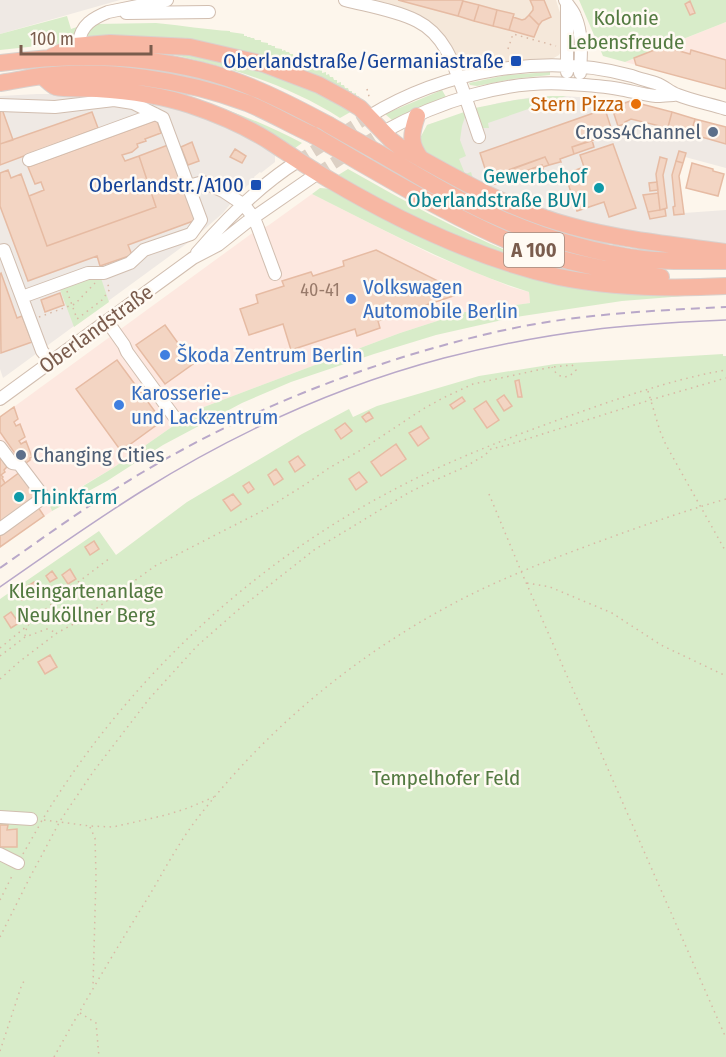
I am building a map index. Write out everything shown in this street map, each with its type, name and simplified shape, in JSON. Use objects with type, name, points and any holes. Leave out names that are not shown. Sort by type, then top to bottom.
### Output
[{"type":"highway","points":[[51,57],[74,46],[110,43],[190,47],[264,64],[319,85],[360,108],[369,109],[383,132],[396,144],[481,192],[527,212],[557,222],[627,239],[726,252]]},
{"type":"highway","name":"A 100","points":[[0,63],[51,57],[95,57],[139,59],[200,70],[253,87],[298,108],[462,201],[521,227],[600,252],[645,259],[726,261]]},
{"type":"highway","name":"A 100","points":[[0,83],[42,76],[101,74],[142,77],[201,88],[248,104],[313,135],[457,216],[521,246],[608,270],[679,279],[726,279]]},
{"type":"highway","points":[[42,76],[55,87],[145,94],[190,105],[231,121],[267,140],[298,161],[379,208],[440,237],[525,268],[560,277],[599,283],[684,289],[726,286]]},
{"type":"highway","points":[[417,116],[411,137],[414,150],[420,159]]},
{"type":"street","points":[[79,42],[83,28],[91,20],[108,12],[167,0]]},
{"type":"street","points":[[345,0],[404,16],[427,27],[441,41],[453,61],[479,137]]},
{"type":"street","points":[[566,2],[567,66],[573,84]]},
{"type":"street","points":[[566,2],[575,14],[581,52],[580,67],[573,84]]},
{"type":"street","points":[[121,9],[125,14],[209,12]]},
{"type":"street","points":[[369,109],[459,78],[517,67],[567,66],[614,72],[659,85],[675,95],[726,109]]},
{"type":"street","points":[[610,88],[614,72]]},
{"type":"street","points":[[383,132],[465,98],[515,86],[549,83],[573,84],[656,96],[675,95]]},
{"type":"street","points":[[0,105],[32,107],[80,100],[114,100],[133,104],[164,118],[201,220],[190,234],[144,250],[130,263],[104,273],[88,273],[22,297]]},
{"type":"street","points":[[29,160],[155,114]]},
{"type":"street","name":"Oberlandstraße","points":[[193,258],[244,205],[279,174],[298,161]]},
{"type":"street","name":"Oberlandstraße","points":[[0,399],[193,258],[218,245],[318,173]]},
{"type":"street","points":[[189,186],[203,182],[223,191],[244,205],[254,218],[275,274]]},
{"type":"street","points":[[0,251],[4,250],[42,351],[51,362]]},
{"type":"street","points":[[107,321],[175,418]]},
{"type":"street","points":[[0,447],[12,463],[19,464],[44,498],[0,529]]},
{"type":"street","points":[[0,817],[37,819]]},
{"type":"street","points":[[0,854],[18,863]]},
{"type":"path","points":[[508,50],[513,34],[560,47]]},
{"type":"path","points":[[367,89],[369,109]]},
{"type":"path","points":[[31,320],[72,305],[75,304],[104,273],[110,289],[102,300],[77,319],[72,305],[67,290],[54,295],[50,286]]},
{"type":"path","points":[[0,679],[57,633],[79,621],[155,566],[266,509],[423,409],[473,384],[552,367],[572,365],[576,370],[570,376],[565,377],[555,373],[552,367]]},
{"type":"path","points":[[0,900],[37,819],[117,716],[154,673],[222,608],[263,574],[350,514],[382,495],[453,461],[523,432],[648,390],[691,377],[726,370]]},
{"type":"path","points":[[0,937],[60,821],[93,772],[149,699],[197,646],[238,610],[314,550],[416,489],[465,467],[490,449],[726,378]]},
{"type":"path","points":[[648,390],[666,445],[726,552]]},
{"type":"path","points":[[489,494],[521,572],[726,1038]]},
{"type":"path","points":[[54,1057],[93,987],[198,818],[260,746],[298,710],[354,666],[405,631],[462,599],[521,572],[607,538],[726,499]]},
{"type":"path","points":[[0,648],[65,592],[110,558]]},
{"type":"path","points":[[526,583],[550,587],[612,613],[661,645],[726,676]]},
{"type":"path","points":[[24,637],[27,626]]},
{"type":"path","points":[[0,656],[24,637],[47,629],[57,633]]},
{"type":"path","points":[[37,819],[113,827],[188,808],[215,796]]},
{"type":"path","points":[[90,826],[95,838],[96,876],[93,987]]},
{"type":"path","points":[[0,1051],[22,984],[25,981]]},
{"type":"path","points":[[79,1012],[96,1023],[99,1057]]},
{"type":"shaded area","points":[[0,0],[120,0],[0,34]]},
{"type":"shaded area","points":[[367,0],[556,0],[563,22],[563,48],[559,55],[552,59],[470,67],[460,61],[446,38],[429,22]]},
{"type":"shaded area","points":[[726,22],[726,89],[625,62],[661,48]]},
{"type":"shaded area","points":[[95,94],[199,111],[275,152],[275,162],[254,177],[255,179],[240,192],[223,213],[193,239],[3,378],[0,369],[0,96]]},
{"type":"shaded area","points":[[565,96],[630,101],[726,127],[726,168],[685,157],[679,176],[684,213],[726,210],[726,243],[674,239],[566,220],[464,177],[427,125],[498,103],[533,97]]},
{"type":"shaded area","points":[[312,194],[433,255],[511,287],[529,292],[530,303],[465,312],[400,333],[196,410],[113,468],[50,505],[52,511],[0,547],[0,417],[251,234],[269,225]]},
{"type":"green space","name":"Kolonie Lebensfreude","points":[[579,0],[726,0],[726,22],[625,62],[603,56]]},
{"type":"green space","points":[[67,16],[71,29],[80,26],[75,42],[0,50],[0,34]]},
{"type":"green space","points":[[156,23],[230,31],[261,40],[261,42],[282,49],[282,51],[285,50],[293,56],[296,55],[297,58],[300,57],[300,60],[304,59],[311,65],[315,65],[315,68],[322,70],[322,73],[326,72],[326,75],[329,74],[337,80],[337,83],[341,82],[341,85],[352,91],[352,94],[356,93],[356,97],[363,99],[364,104],[295,70],[84,37],[96,24]]},
{"type":"green space","points":[[160,52],[205,55],[311,86],[354,110],[340,118],[275,85],[230,69]]},
{"type":"green space","points":[[550,72],[550,75],[477,86],[469,83],[507,75]]},
{"type":"green space","points":[[442,90],[446,97],[392,120],[385,114]]},
{"type":"green space","points":[[566,96],[488,123],[489,128],[482,128],[475,108],[515,100]]},
{"type":"green space","points":[[193,99],[248,118],[302,143],[291,151]]},
{"type":"green space","points":[[467,111],[460,140],[466,156],[459,159],[465,174],[471,172],[474,182],[426,154],[418,142],[427,125]]},
{"type":"green space","points":[[348,169],[472,235],[550,267],[469,244],[335,177]]},
{"type":"green space","points":[[320,188],[333,189],[480,257],[709,294],[622,301],[516,317],[436,335],[374,354],[291,382],[242,403],[163,445],[107,481],[52,511],[50,506],[113,468],[196,410],[400,333],[465,312],[530,303],[529,292],[446,260],[312,194]]},
{"type":"green space","points":[[80,278],[101,278],[109,302],[74,327],[59,287]]},
{"type":"green space","name":"Tempelhofer Feld","points":[[723,354],[726,356],[726,1057],[0,1057],[0,599],[99,531],[116,555],[187,502],[349,409],[353,417],[377,406],[479,376],[555,364]]},
{"type":"building","points":[[398,0],[463,0],[458,16]]},
{"type":"building","points":[[530,0],[544,0],[551,17],[539,25],[529,15],[533,10]]},
{"type":"building","points":[[463,1],[479,5],[474,21],[458,16]]},
{"type":"building","points":[[690,1],[695,13],[690,15],[685,4]]},
{"type":"building","points":[[479,5],[497,10],[493,26],[474,21]]},
{"type":"building","points":[[497,10],[514,14],[509,30],[493,26]]},
{"type":"building","points":[[529,15],[539,25],[534,37],[509,30],[513,17],[522,20]]},
{"type":"building","points":[[667,45],[669,48],[690,54],[691,50],[726,60],[726,89],[636,65],[634,58]]},
{"type":"building","points":[[630,101],[672,112],[667,131],[660,129],[660,126],[631,119],[618,126],[612,108]]},
{"type":"building","points":[[0,109],[2,109],[13,140],[0,144]]},
{"type":"building","points":[[605,109],[613,134],[572,147],[574,154],[560,159],[561,162],[549,165],[545,157],[488,178],[480,153]]},
{"type":"building","points":[[92,112],[98,128],[0,165],[0,144]]},
{"type":"building","points":[[672,112],[695,119],[691,133],[668,127]]},
{"type":"building","points":[[695,119],[726,127],[726,144],[691,134]]},
{"type":"building","points":[[157,120],[161,133],[145,139],[146,141],[137,144],[138,147],[132,152],[122,155],[125,161],[139,156],[156,207],[47,246],[29,196],[44,190],[41,182],[35,184],[28,167]]},
{"type":"building","points":[[592,140],[594,147],[574,154],[572,147]]},
{"type":"building","points":[[192,142],[199,161],[188,165],[181,147]]},
{"type":"building","name":"Gewerbehof Oberlandstraße BUVI","points":[[613,144],[636,208],[609,217],[604,202],[577,211],[565,174],[584,167],[580,155]]},
{"type":"building","points":[[168,145],[196,220],[128,245],[132,255],[100,266],[97,256],[28,281],[0,206],[0,173],[8,170],[11,178],[21,174],[47,246],[156,207],[139,156]]},
{"type":"building","points":[[235,149],[246,156],[242,163],[230,157]]},
{"type":"building","points":[[679,151],[686,153],[683,163],[676,161]]},
{"type":"building","points":[[545,157],[549,165],[543,167],[542,165],[495,184],[494,175]]},
{"type":"building","points":[[660,157],[667,159],[663,175],[667,208],[660,210],[656,174]]},
{"type":"building","points":[[676,161],[683,163],[679,176],[684,214],[674,215],[672,175]]},
{"type":"building","points":[[692,163],[724,174],[718,196],[686,188]]},
{"type":"building","points":[[542,165],[544,172],[509,184],[507,178]]},
{"type":"building","points":[[234,182],[240,188],[234,194],[228,187]]},
{"type":"building","points":[[657,182],[658,190],[650,191],[649,183]]},
{"type":"building","points":[[658,193],[660,210],[648,212],[643,195]]},
{"type":"building","points":[[665,209],[666,216],[650,219],[648,212]]},
{"type":"building","name":"Volkswagen Automobile Berlin","points":[[376,250],[462,293],[378,321],[380,328],[357,336],[355,329],[291,350],[283,324],[249,335],[240,309],[258,303],[256,295],[284,286],[282,281],[311,272],[313,276],[344,266],[343,261]]},
{"type":"building","points":[[0,274],[17,318],[22,316],[32,342],[1,353]]},
{"type":"building","points":[[60,293],[64,305],[45,312],[41,300]]},
{"type":"building","name":"Škoda Zentrum Berlin","points":[[165,325],[193,364],[165,384],[136,345]]},
{"type":"building","name":"Karosserie- und Lackzentrum","points":[[117,360],[162,421],[121,451],[76,389]]},
{"type":"building","points":[[519,380],[522,397],[518,397],[515,381]]},
{"type":"building","points":[[504,395],[512,406],[504,411],[497,400]]},
{"type":"building","points":[[462,397],[465,401],[453,409],[450,405]]},
{"type":"building","points":[[486,401],[499,420],[487,428],[474,409]]},
{"type":"building","points":[[14,407],[18,419],[14,422],[16,426],[20,424],[25,437],[19,441],[21,444],[26,441],[32,457],[23,465],[0,432],[0,417]]},
{"type":"building","points":[[369,412],[373,418],[366,422],[362,417]]},
{"type":"building","points":[[345,423],[352,431],[341,439],[335,430]]},
{"type":"building","points":[[421,426],[429,438],[418,446],[409,433]]},
{"type":"building","points":[[396,444],[406,459],[381,476],[371,462]]},
{"type":"building","points":[[298,456],[305,465],[295,472],[289,462]]},
{"type":"building","points":[[0,457],[7,467],[1,475],[5,483],[0,487]]},
{"type":"building","points":[[276,469],[283,479],[274,485],[268,475]]},
{"type":"building","name":"Thinkfarm","points":[[20,472],[30,488],[33,486],[38,497],[0,522],[0,487]]},
{"type":"building","points":[[359,472],[367,482],[356,490],[349,479]]},
{"type":"building","points":[[249,482],[254,489],[248,493],[243,486]]},
{"type":"building","points":[[233,494],[241,504],[231,511],[223,500]]},
{"type":"building","points":[[38,507],[44,516],[0,547],[0,534]]},
{"type":"building","points":[[94,541],[99,549],[90,555],[85,547]]},
{"type":"building","points":[[70,569],[76,579],[68,584],[62,575]]},
{"type":"building","points":[[52,571],[57,578],[50,582],[46,576]]},
{"type":"building","points":[[34,582],[39,589],[22,600],[17,593]]},
{"type":"building","points":[[11,612],[19,623],[11,628],[4,617]]},
{"type":"building","points":[[50,655],[57,667],[45,674],[38,662]]},
{"type":"building","points":[[0,825],[8,825],[7,830],[17,829],[17,847],[0,847]]},
{"type":"tunnel","points":[[298,161],[368,117]]},
{"type":"tunnel","points":[[318,173],[383,132]]},
{"type":"tram line","points":[[0,587],[106,514],[177,470],[288,413],[365,382],[444,358],[535,338],[624,326],[726,320]]},
{"type":"railway","points":[[0,568],[71,518],[174,454],[237,422],[366,369],[452,343],[541,323],[610,314],[726,307]]},
{"type":"place","name":"Oberlandstraße/Germaniastraße","points":[[516,61]]},
{"type":"place","name":"Stern Pizza","points":[[636,104]]},
{"type":"place","name":"Cross4Channel","points":[[713,132]]},
{"type":"place","name":"Oberlandstr./A100","points":[[256,185]]},
{"type":"place","name":"Gewerbehof Oberlandstraße BUVI","points":[[599,188]]},
{"type":"place","name":"Volkswagen Automobile Berlin","points":[[351,299]]},
{"type":"place","name":"Škoda Zentrum Berlin","points":[[165,355]]},
{"type":"place","name":"Karosserie- und Lackzentrum","points":[[119,405]]},
{"type":"place","name":"Changing Cities","points":[[21,455]]},
{"type":"place","name":"Thinkfarm","points":[[19,497]]},
{"type":"park label","name":"Kleingartenanlage Neuköllner Berg","points":[[86,603]]}]
